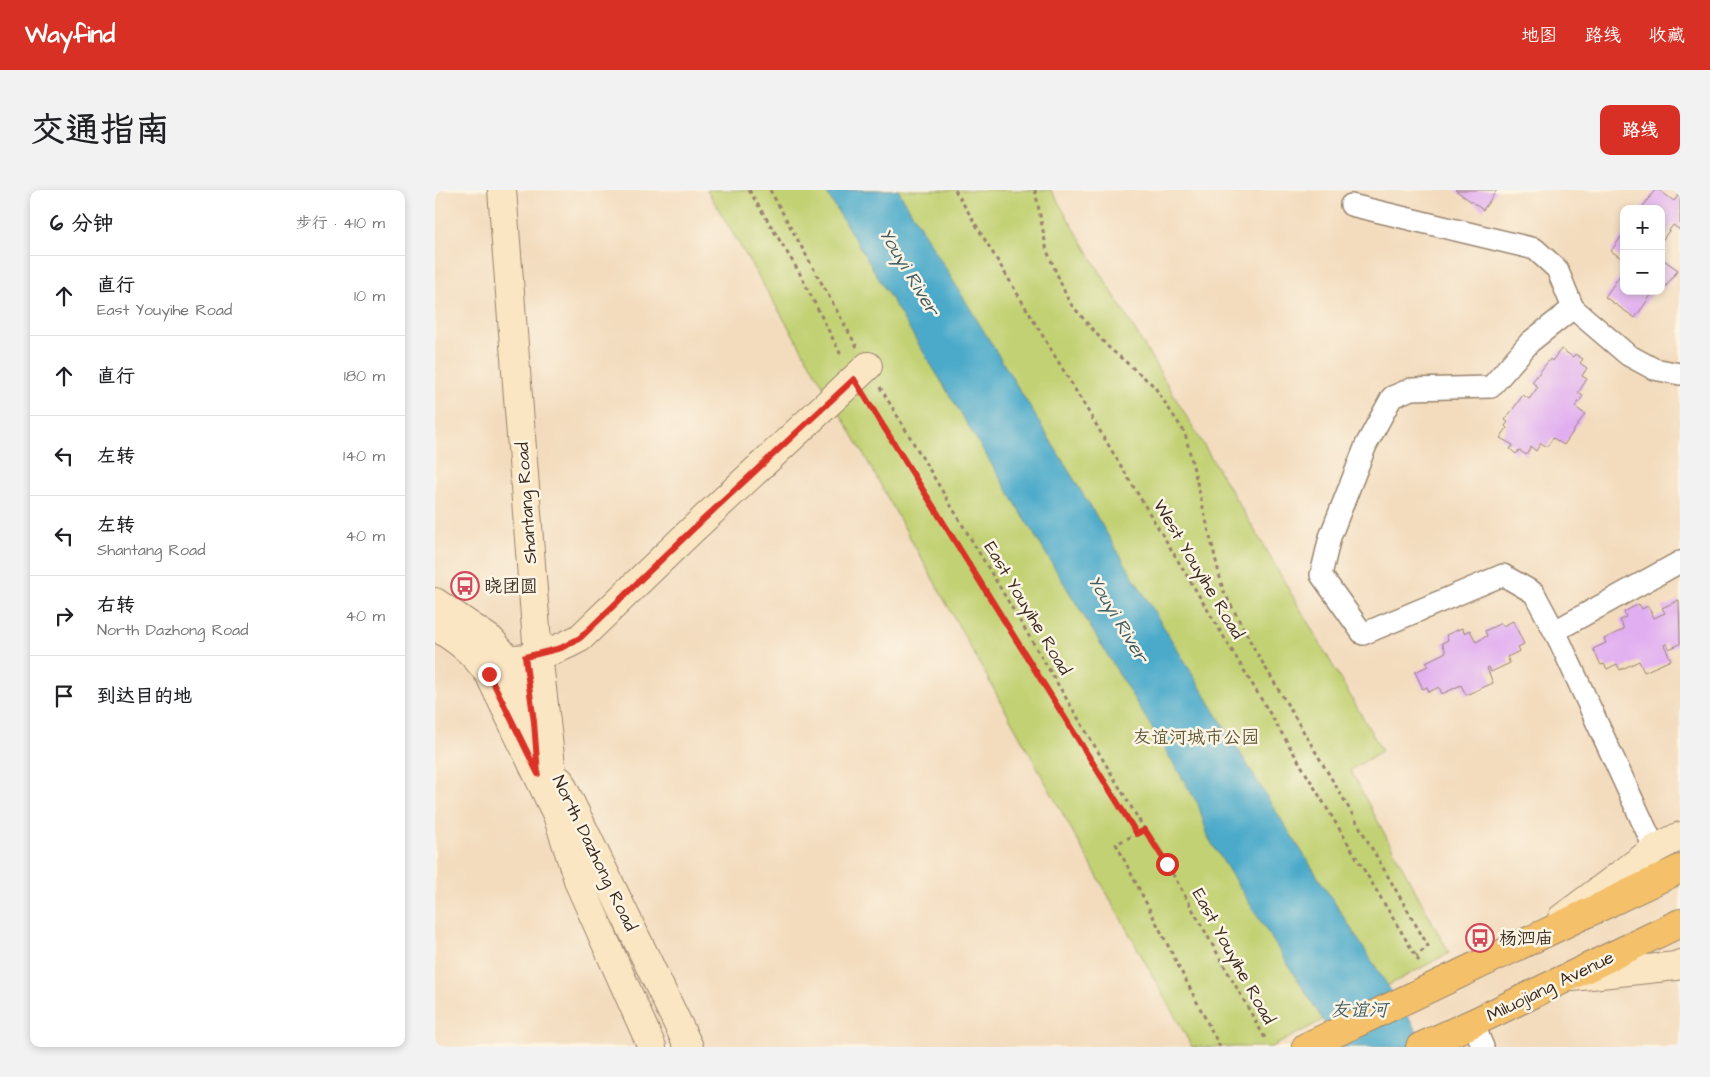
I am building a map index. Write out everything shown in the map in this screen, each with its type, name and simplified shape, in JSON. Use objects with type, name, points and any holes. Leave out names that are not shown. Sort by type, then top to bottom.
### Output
[{"type":"main road","points":[[1306,1047],[1680,869]]},
{"type":"main road","name":"Miluojiang Avenue","points":[[1419,1047],[1447,1035],[1478,1035],[1568,977],[1680,923]]},
{"type":"street","name":"Shantang Road","points":[[485,190],[523,650],[544,767],[557,815]]},
{"type":"street","name":"Shantang Road","points":[[503,190],[524,657]]},
{"type":"street","points":[[1351,205],[1535,249],[1557,270],[1573,308],[1628,355],[1653,369],[1680,374]]},
{"type":"street","points":[[1573,308],[1530,342],[1491,387],[1411,389],[1392,396],[1366,445],[1330,537],[1321,575],[1363,634],[1503,575],[1534,593],[1555,632],[1655,849]]},
{"type":"street","points":[[459,641],[491,656],[524,657],[561,648],[580,638],[691,531],[861,373]]},
{"type":"street","points":[[1555,632],[1680,562]]},
{"type":"street","name":"North Dazhong Road","points":[[435,602],[491,640],[524,657],[534,722],[544,767]]},
{"type":"street","name":"North Dazhong Road","points":[[435,626],[459,641],[489,674],[544,767],[689,1047]]},
{"type":"street","name":"North Dazhong Road","points":[[557,815],[579,883],[652,1047]]},
{"type":"street","points":[[1534,938],[1655,849],[1680,836]]},
{"type":"street","points":[[1568,977],[1676,966],[1680,964]]},
{"type":"path","points":[[749,190],[1137,834]]},
{"type":"path","name":"East Youyihe Road","points":[[770,190],[861,373],[1167,864],[1265,1038]]},
{"type":"path","name":"West Youyihe Road","points":[[955,190],[1420,963]]},
{"type":"path","points":[[1035,190],[1047,251],[1069,302],[1107,346],[1153,386],[1185,433],[1223,590],[1255,650],[1428,946],[1416,956]]},
{"type":"path","points":[[1145,830],[1116,844],[1220,1047]]},
{"type":"green space","name":"友谊河城市公园","points":[[707,190],[1051,190],[1258,536],[1382,751],[1350,770],[1449,953],[1272,1047],[1192,1047],[858,444]]},
{"type":"water","name":"友谊河","points":[[825,190],[898,190],[1270,802],[1427,1047],[1340,1047],[1209,839],[1198,804]]},
{"type":"building","points":[[1455,190],[1497,190],[1483,210]]},
{"type":"building","points":[[1655,190],[1659,190],[1674,201],[1680,193],[1680,230],[1673,225],[1665,236],[1665,205],[1644,205]]},
{"type":"building","points":[[1620,239],[1620,257],[1611,251]]},
{"type":"building","points":[[1665,261],[1678,270],[1665,288]]},
{"type":"building","points":[[1620,276],[1620,295],[1651,295],[1635,318],[1605,297]]},
{"type":"building","points":[[1561,349],[1573,357],[1575,354],[1583,359],[1580,363],[1587,368],[1582,376],[1587,379],[1578,393],[1583,396],[1575,407],[1585,414],[1564,445],[1553,438],[1547,447],[1541,443],[1536,451],[1531,447],[1526,455],[1519,450],[1516,454],[1510,449],[1513,445],[1500,438],[1507,428],[1505,426],[1508,422],[1505,420],[1523,395],[1529,399],[1538,387],[1532,382],[1550,359],[1552,361]]},
{"type":"building","points":[[1679,600],[1680,644],[1669,649],[1667,644],[1664,645],[1671,660],[1644,672],[1639,661],[1620,670],[1617,664],[1607,669],[1604,664],[1601,665],[1593,649],[1606,643],[1604,639],[1624,629],[1620,620],[1626,617],[1624,612],[1639,604],[1642,609],[1648,606],[1654,618],[1665,613],[1662,608]]},
{"type":"building","points":[[1513,621],[1524,644],[1518,647],[1520,651],[1507,657],[1510,663],[1491,672],[1489,667],[1487,668],[1493,683],[1466,695],[1461,685],[1442,694],[1439,687],[1429,692],[1427,687],[1423,689],[1415,672],[1428,666],[1426,662],[1446,652],[1442,643],[1448,640],[1446,635],[1462,628],[1464,633],[1470,630],[1476,642],[1487,636],[1485,631],[1501,623],[1503,626]]},
{"type":"place","name":"晓团圆","points":[[465,586]]},
{"type":"place","name":"杨泗庙","points":[[1480,938]]},
{"type":"route","points":[[489,674],[538,774],[534,722],[525,657],[561,648],[580,638],[691,531],[854,379],[1137,834],[1145,830],[1167,864]]},
{"type":"water label","name":"Youyi River","points":[[910,271]]},
{"type":"water label","name":"Youyi River","points":[[1119,618]]}]
